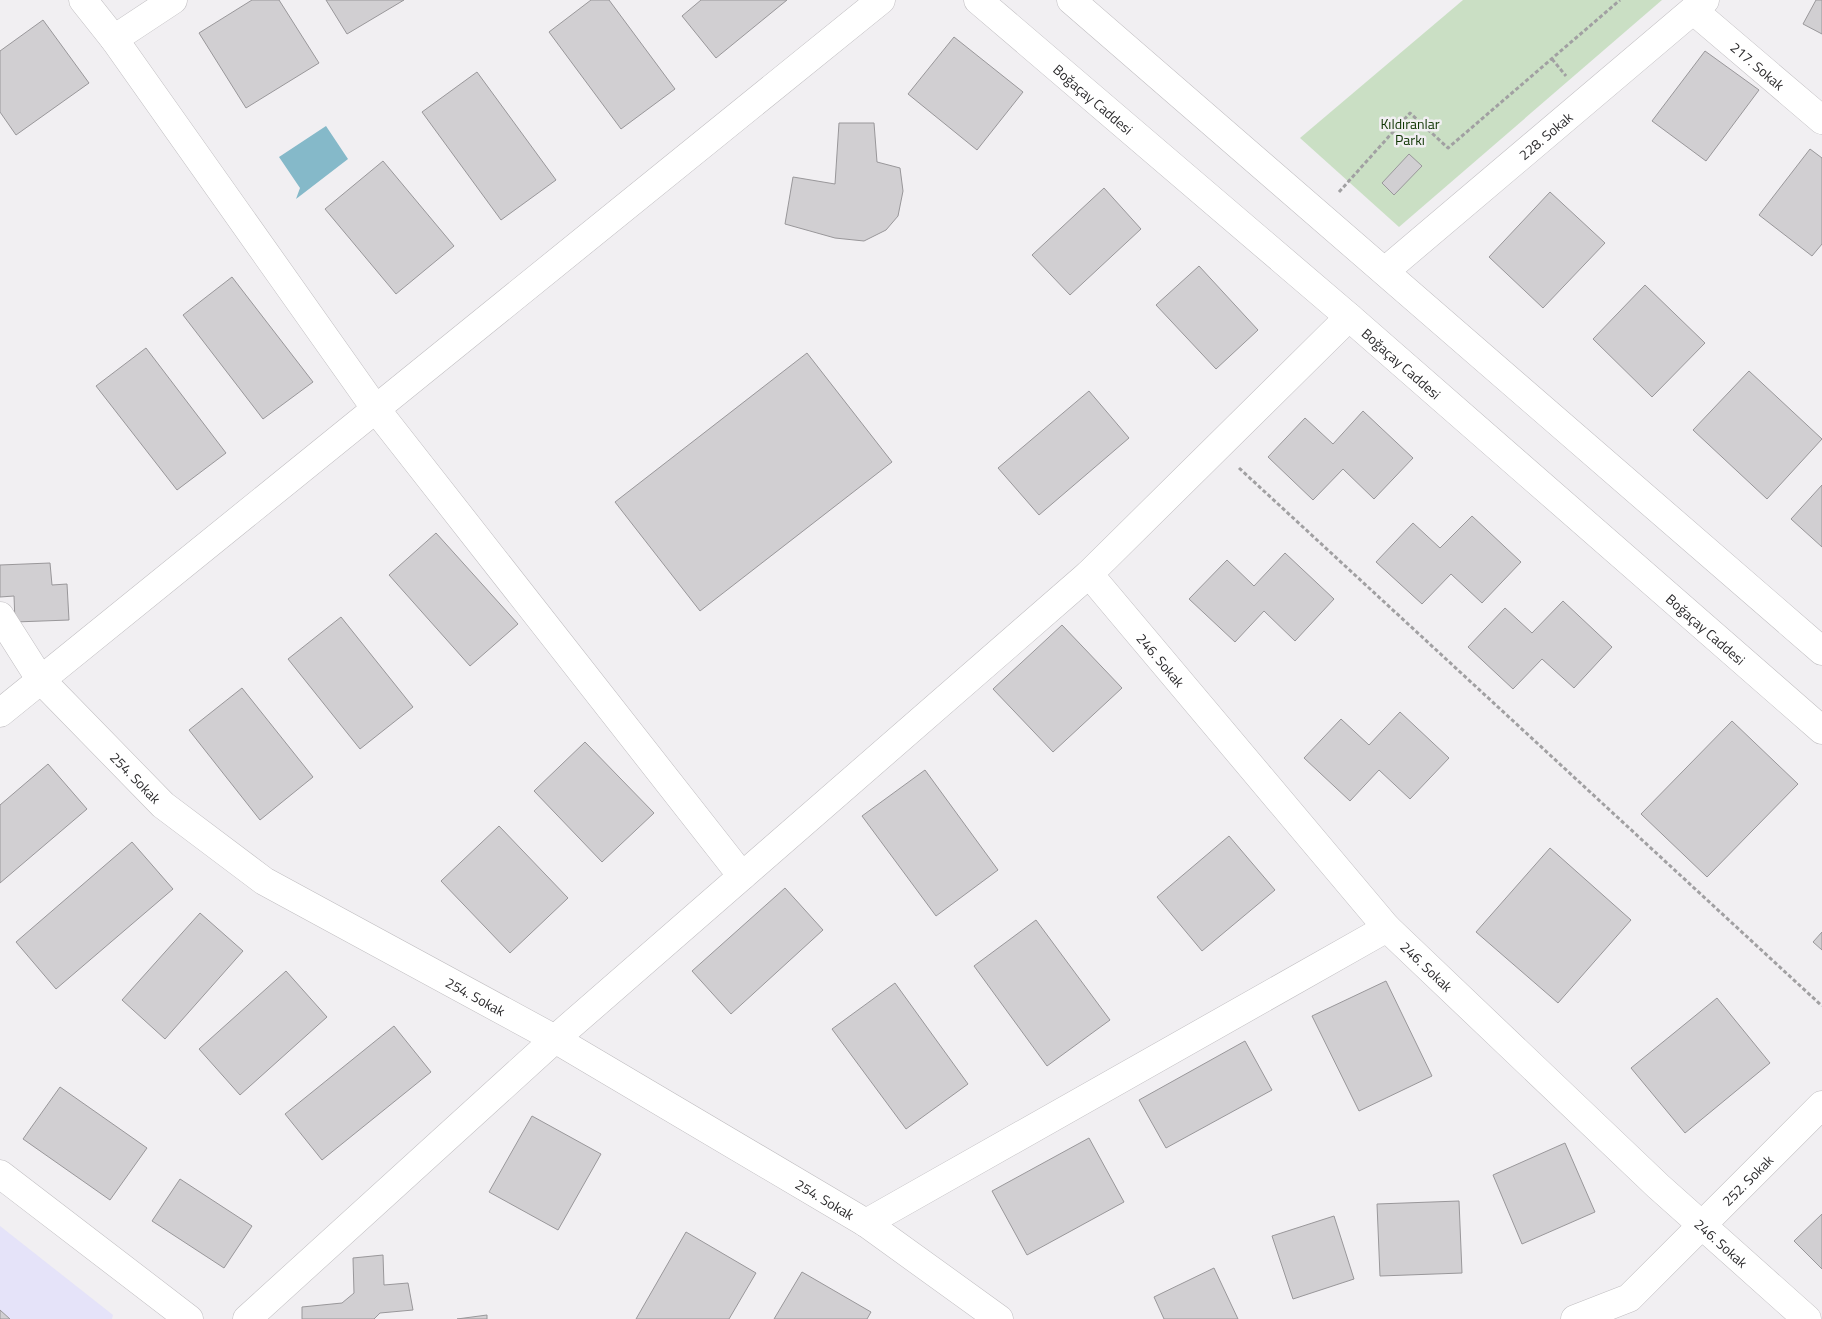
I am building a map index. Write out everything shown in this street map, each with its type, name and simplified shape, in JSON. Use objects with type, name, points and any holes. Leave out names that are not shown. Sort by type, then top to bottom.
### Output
[{"type":"street","points":[[83,0],[114,39],[375,408],[742,876]]},
{"type":"street","points":[[114,39],[173,0]]},
{"type":"street","points":[[0,713],[881,0]]},
{"type":"street","name":"Boğaçay Caddesi","points":[[978,0],[1349,317],[1822,730]]},
{"type":"street","points":[[1071,0],[1822,650]]},
{"type":"street","name":"228. Sokak","points":[[1385,271],[1700,6]]},
{"type":"street","name":"217. Sokak","points":[[1700,6],[1822,120]]},
{"type":"street","points":[[247,1319],[555,1039],[1089,574],[1349,317]]},
{"type":"street","name":"246. Sokak","points":[[1089,574],[1386,928],[1658,1186],[1704,1225],[1807,1319]]},
{"type":"street","name":"254. Sokak","points":[[0,616],[40,679],[163,805],[264,881],[555,1039],[866,1223],[999,1319]]},
{"type":"street","points":[[866,1223],[1386,928]]},
{"type":"street","name":"252. Sokak","points":[[1574,1319],[1629,1298],[1822,1106]]},
{"type":"street","points":[[0,1174],[189,1319]]},
{"type":"path","points":[[1333,198],[1410,113],[1448,148],[1620,0]]},
{"type":"path","points":[[1552,59],[1569,80]]},
{"type":"path","points":[[1217,448],[1822,1006]]},
{"type":"shaded area","points":[[326,126],[348,159],[296,199],[300,188],[279,157]]},
{"type":"shaded area","points":[[0,1226],[113,1315],[112,1319],[0,1319]]},
{"type":"green space","name":"Kıldıranlar Parkı","points":[[1463,0],[1662,0],[1399,227],[1300,138]]},
{"type":"building","points":[[252,0],[279,0],[319,63],[246,108],[199,33]]},
{"type":"building","points":[[326,0],[404,0],[347,34]]},
{"type":"building","points":[[591,0],[609,0],[675,89],[621,129],[549,32]]},
{"type":"building","points":[[701,0],[787,0],[716,58],[682,16]]},
{"type":"building","points":[[1816,0],[1822,0],[1822,34],[1803,24]]},
{"type":"building","points":[[43,20],[89,83],[16,135],[0,112],[0,51]]},
{"type":"building","points":[[954,37],[1023,92],[977,150],[908,94]]},
{"type":"building","points":[[1705,51],[1759,90],[1706,161],[1652,121]]},
{"type":"building","points":[[477,72],[556,180],[501,220],[422,112]]},
{"type":"building","points":[[839,123],[874,123],[877,162],[900,168],[903,191],[898,216],[886,230],[864,241],[835,238],[785,224],[793,177],[835,184]]},
{"type":"building","points":[[1810,149],[1822,158],[1822,244],[1812,256],[1759,215]]},
{"type":"building","points":[[1409,154],[1422,166],[1394,195],[1382,183]]},
{"type":"building","points":[[383,161],[454,246],[396,294],[325,209]]},
{"type":"building","points":[[1104,188],[1141,229],[1070,295],[1032,255]]},
{"type":"building","points":[[1550,192],[1605,243],[1543,308],[1489,257]]},
{"type":"building","points":[[1199,266],[1258,330],[1216,369],[1156,305]]},
{"type":"building","points":[[232,277],[313,382],[263,419],[183,315]]},
{"type":"building","points":[[1645,285],[1705,343],[1652,397],[1593,339]]},
{"type":"building","points":[[146,348],[226,453],[177,490],[96,386]]},
{"type":"building","points":[[807,353],[892,462],[700,611],[615,502]]},
{"type":"building","points":[[1749,371],[1822,439],[1767,499],[1693,430]]},
{"type":"building","points":[[1089,391],[1129,438],[1039,515],[998,468]]},
{"type":"building","points":[[1363,411],[1413,458],[1374,499],[1343,469],[1313,500],[1268,457],[1305,418],[1333,444]]},
{"type":"building","points":[[1822,485],[1822,547],[1791,519]]},
{"type":"building","points":[[1472,516],[1521,562],[1482,603],[1451,574],[1422,604],[1376,562],[1413,523],[1440,548]]},
{"type":"building","points":[[436,533],[518,624],[470,666],[389,575]]},
{"type":"building","points":[[1285,553],[1334,599],[1295,641],[1264,611],[1235,642],[1189,599],[1227,560],[1254,586]]},
{"type":"building","points":[[50,563],[52,585],[67,584],[69,620],[15,622],[14,596],[0,597],[0,565]]},
{"type":"building","points":[[1563,601],[1612,647],[1574,688],[1542,659],[1513,689],[1468,647],[1505,608],[1532,633]]},
{"type":"building","points":[[341,617],[413,707],[360,749],[288,659]]},
{"type":"building","points":[[1062,625],[1122,688],[1053,752],[993,689]]},
{"type":"building","points":[[242,688],[313,777],[260,820],[189,730]]},
{"type":"building","points":[[1400,712],[1449,758],[1410,799],[1379,770],[1350,801],[1304,758],[1341,719],[1369,745]]},
{"type":"building","points":[[1732,721],[1798,784],[1707,877],[1641,814]]},
{"type":"building","points":[[585,742],[654,813],[602,862],[534,791]]},
{"type":"building","points":[[48,764],[87,809],[0,883],[0,805]]},
{"type":"building","points":[[925,770],[998,870],[936,916],[862,816]]},
{"type":"building","points":[[499,826],[568,898],[510,953],[441,881]]},
{"type":"building","points":[[1229,836],[1275,890],[1202,951],[1157,897]]},
{"type":"building","points":[[132,842],[173,889],[56,989],[16,942]]},
{"type":"building","points":[[1550,848],[1631,920],[1558,1003],[1476,932]]},
{"type":"building","points":[[785,888],[823,930],[731,1014],[692,971]]},
{"type":"building","points":[[200,913],[243,951],[165,1039],[122,1000]]},
{"type":"building","points":[[1036,920],[1110,1020],[1047,1066],[974,966]]},
{"type":"building","points":[[1822,932],[1822,950],[1813,942]]},
{"type":"building","points":[[286,971],[327,1017],[240,1095],[199,1049]]},
{"type":"building","points":[[1386,981],[1432,1076],[1359,1111],[1312,1016]]},
{"type":"building","points":[[895,983],[968,1084],[906,1129],[832,1029]]},
{"type":"building","points":[[1717,998],[1770,1063],[1685,1133],[1631,1068]]},
{"type":"building","points":[[394,1026],[431,1072],[322,1160],[285,1114]]},
{"type":"building","points":[[1245,1041],[1272,1090],[1166,1148],[1139,1100]]},
{"type":"building","points":[[60,1087],[147,1148],[110,1200],[23,1139]]},
{"type":"building","points":[[532,1116],[601,1154],[558,1230],[489,1192]]},
{"type":"building","points":[[1089,1138],[1124,1202],[1027,1255],[992,1191]]},
{"type":"building","points":[[1565,1143],[1595,1212],[1522,1244],[1493,1175]]},
{"type":"building","points":[[180,1179],[252,1226],[224,1268],[152,1221]]},
{"type":"building","points":[[1459,1201],[1462,1273],[1380,1276],[1377,1204]]},
{"type":"building","points":[[1822,1214],[1822,1269],[1794,1241]]},
{"type":"building","points":[[1334,1216],[1354,1279],[1293,1299],[1272,1236]]},
{"type":"building","points":[[686,1232],[756,1273],[729,1319],[636,1319]]},
{"type":"building","points":[[383,1255],[384,1285],[408,1283],[413,1310],[380,1313],[374,1319],[302,1319],[302,1307],[342,1303],[354,1293],[353,1258]]},
{"type":"building","points":[[1214,1268],[1238,1319],[1164,1319],[1154,1297]]},
{"type":"building","points":[[802,1272],[871,1312],[867,1319],[774,1319]]},
{"type":"building","points":[[0,1310],[10,1319],[0,1319]]},
{"type":"building","points":[[487,1315],[487,1319],[457,1319]]}]
